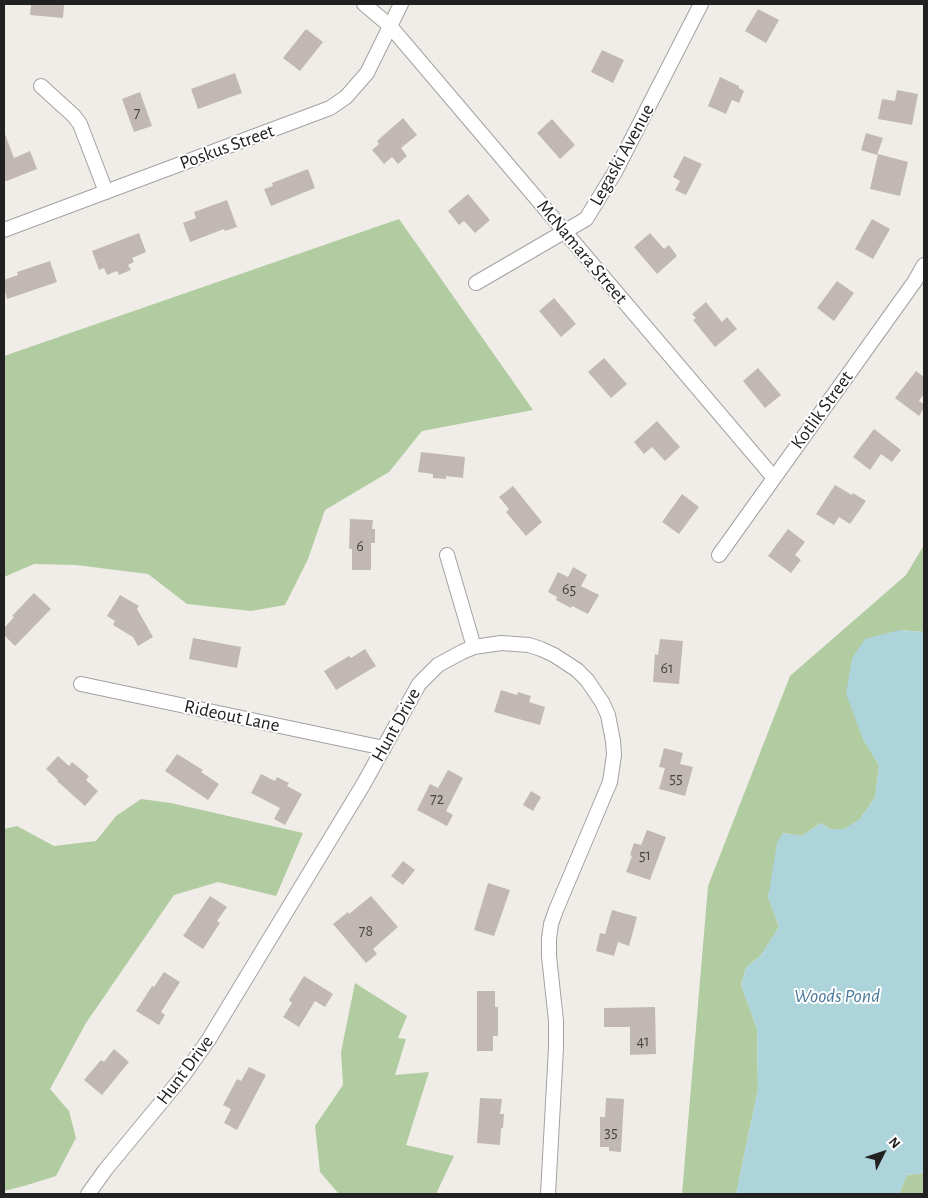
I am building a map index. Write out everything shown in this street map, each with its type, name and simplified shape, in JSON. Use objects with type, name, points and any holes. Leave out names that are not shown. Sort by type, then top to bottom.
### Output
[{"type":"street","name":"McNamara Street","points":[[364,4],[390,26],[774,478]]},
{"type":"street","name":"Poskus Street","points":[[4,230],[330,108],[346,97],[367,73],[402,4]]},
{"type":"street","name":"Legaski Avenue","points":[[476,283],[586,219],[615,172],[701,4]]},
{"type":"street","points":[[41,86],[74,116],[80,124],[106,192]]},
{"type":"street","name":"Kotlik Street","points":[[719,555],[915,281],[924,265]]},
{"type":"street","points":[[447,555],[474,647]]},
{"type":"street","name":"Hunt Drive","points":[[88,1194],[106,1169],[183,1076],[209,1039],[342,821],[419,684],[428,674],[444,662],[462,652],[474,647],[501,643],[528,645],[554,655],[566,662],[587,680],[602,702],[608,715],[613,742],[613,769],[610,782],[556,910],[549,939],[556,1021],[556,1048],[548,1194]]},
{"type":"street","name":"Rideout Lane","points":[[81,684],[384,748]]},
{"type":"green space","points":[[399,219],[533,410],[422,431],[389,472],[325,510],[308,559],[285,605],[251,611],[187,604],[148,574],[76,565],[34,564],[4,577],[4,356]]},
{"type":"green space","points":[[924,545],[924,632],[900,630],[863,739],[879,765],[875,797],[860,819],[844,830],[830,829],[821,823],[802,836],[783,833],[768,897],[779,927],[761,955],[746,968],[741,985],[757,1029],[758,1089],[736,1194],[682,1194],[708,886],[790,676],[906,575]]},
{"type":"green space","points":[[141,799],[171,803],[303,833],[276,896],[218,882],[174,895],[86,1023],[50,1089],[69,1111],[76,1138],[56,1176],[4,1191],[4,829],[17,826],[54,846],[96,841],[116,816]]},
{"type":"green space","points":[[355,983],[407,1016],[398,1038],[406,1039],[395,1075],[429,1072],[406,1145],[454,1156],[436,1194],[339,1194],[320,1172],[315,1126],[343,1085],[341,1052]]},
{"type":"green space","points":[[924,1173],[924,1194],[899,1194],[907,1175]]},
{"type":"water","name":"Woods Pond","points":[[900,630],[924,632],[924,1173],[907,1175],[899,1194],[736,1194],[758,1089],[757,1029],[741,985],[746,968],[761,955],[779,927],[768,897],[777,843],[783,833],[802,836],[821,823],[830,829],[844,829],[860,819],[875,797],[879,765],[863,739],[846,694],[852,658],[865,639]]},
{"type":"building","points":[[31,4],[64,4],[63,18],[30,15]]},
{"type":"building","points":[[758,9],[779,20],[766,43],[745,31]]},
{"type":"building","points":[[306,29],[323,42],[300,71],[283,58]]},
{"type":"building","points":[[602,50],[624,60],[613,83],[591,72]]},
{"type":"building","points":[[235,73],[242,93],[198,109],[191,89]]},
{"type":"building","points":[[720,77],[739,86],[744,91],[739,103],[732,100],[726,114],[708,106]]},
{"type":"building","points":[[897,90],[918,94],[912,125],[878,119],[882,99],[895,101]]},
{"type":"building","points":[[140,92],[152,126],[134,132],[122,99]]},
{"type":"building","points":[[403,118],[417,135],[401,148],[407,156],[398,164],[392,157],[384,164],[372,150],[379,144],[377,141]]},
{"type":"building","points":[[552,119],[575,145],[560,159],[537,133]]},
{"type":"building","points":[[866,133],[883,138],[877,155],[861,150]]},
{"type":"building","points":[[4,135],[14,158],[30,151],[37,169],[4,182]]},
{"type":"building","points":[[878,154],[908,162],[900,196],[870,189]]},
{"type":"building","points":[[684,156],[702,164],[686,195],[675,190],[680,181],[673,177]]},
{"type":"building","points":[[308,169],[315,188],[271,206],[264,189],[273,186],[272,183]]},
{"type":"building","points":[[468,194],[490,220],[475,233],[464,221],[459,225],[448,211]]},
{"type":"building","points":[[227,200],[237,227],[225,231],[224,229],[190,242],[183,223],[196,218],[194,212]]},
{"type":"building","points":[[872,219],[890,229],[873,259],[855,249]]},
{"type":"building","points":[[139,233],[146,252],[132,258],[134,262],[128,265],[131,270],[119,275],[117,271],[107,275],[104,268],[99,270],[92,251]]},
{"type":"building","points":[[650,233],[664,249],[669,245],[677,256],[657,274],[634,247]]},
{"type":"building","points":[[50,261],[57,282],[7,299],[4,280],[18,275],[17,272]]},
{"type":"building","points":[[837,281],[854,293],[834,321],[817,308]]},
{"type":"building","points":[[554,298],[576,324],[561,337],[539,311]]},
{"type":"building","points":[[706,302],[722,322],[727,317],[737,329],[715,347],[693,320],[696,318],[692,314]]},
{"type":"building","points":[[604,358],[627,384],[611,398],[588,372]]},
{"type":"building","points":[[758,368],[781,395],[765,408],[743,381]]},
{"type":"building","points":[[916,371],[924,377],[924,394],[919,401],[924,404],[924,408],[919,416],[895,398]]},
{"type":"building","points":[[657,421],[680,447],[665,461],[652,447],[644,454],[634,442]]},
{"type":"building","points":[[874,429],[901,450],[892,462],[881,454],[870,470],[853,457]]},
{"type":"building","points":[[421,452],[465,457],[463,478],[446,476],[446,479],[433,478],[433,474],[418,472]]},
{"type":"building","points":[[835,485],[866,501],[850,524],[839,517],[834,525],[816,514]]},
{"type":"building","points":[[513,486],[542,522],[526,536],[506,512],[509,509],[499,497]]},
{"type":"building","points":[[682,494],[699,507],[679,534],[662,522]]},
{"type":"building","points":[[350,519],[373,520],[372,529],[375,529],[375,543],[371,543],[371,570],[352,570],[352,549],[349,549]]},
{"type":"building","points":[[788,529],[805,542],[795,555],[801,560],[791,573],[768,556]]},
{"type":"building","points":[[573,567],[587,575],[581,586],[599,595],[588,614],[556,600],[557,597],[548,592],[558,572],[568,577]]},
{"type":"building","points":[[34,593],[51,609],[15,646],[4,635],[4,628],[14,617],[12,616]]},
{"type":"building","points":[[120,595],[139,606],[137,609],[153,637],[138,646],[133,637],[113,625],[115,621],[107,616]]},
{"type":"building","points":[[193,638],[241,647],[237,668],[189,659]]},
{"type":"building","points":[[660,639],[683,641],[679,684],[653,682],[655,654],[658,655]]},
{"type":"building","points":[[365,649],[376,666],[336,690],[324,671]]},
{"type":"building","points":[[501,690],[517,695],[518,692],[531,696],[529,702],[545,707],[540,725],[494,712]]},
{"type":"building","points":[[664,748],[683,753],[680,764],[693,767],[685,796],[659,789],[665,768],[659,767]]},
{"type":"building","points":[[177,754],[203,770],[201,772],[219,784],[208,800],[165,771]]},
{"type":"building","points":[[58,756],[69,766],[72,762],[89,776],[86,780],[98,791],[85,806],[46,769]]},
{"type":"building","points":[[448,770],[463,778],[446,811],[453,815],[447,826],[417,810],[430,784],[438,788]]},
{"type":"building","points":[[261,774],[275,781],[277,777],[289,783],[287,786],[302,794],[285,825],[274,819],[280,808],[251,793]]},
{"type":"building","points":[[531,791],[541,797],[533,811],[523,805]]},
{"type":"building","points":[[647,830],[666,837],[650,880],[626,872],[632,856],[630,855],[634,843],[641,845]]},
{"type":"building","points":[[403,861],[415,870],[403,885],[391,876]]},
{"type":"building","points":[[488,883],[510,890],[494,936],[474,930]]},
{"type":"building","points":[[210,896],[227,907],[217,921],[220,923],[203,949],[183,936]]},
{"type":"building","points":[[371,896],[398,927],[373,949],[377,954],[366,963],[333,924]]},
{"type":"building","points":[[612,910],[637,917],[629,946],[618,942],[614,956],[596,951],[600,933],[605,934]]},
{"type":"building","points":[[164,972],[180,982],[161,1012],[165,1015],[159,1025],[136,1011],[152,986],[154,987]]},
{"type":"building","points":[[304,976],[333,994],[325,1007],[315,1001],[299,1027],[283,1017],[292,1003],[289,1000]]},
{"type":"building","points":[[477,991],[495,991],[495,1007],[498,1007],[498,1036],[493,1036],[493,1051],[477,1051]]},
{"type":"building","points":[[655,1007],[656,1054],[630,1055],[630,1027],[604,1027],[604,1008]]},
{"type":"building","points":[[114,1049],[129,1062],[102,1095],[84,1080],[101,1060],[104,1062]]},
{"type":"building","points":[[249,1067],[266,1075],[237,1130],[224,1123],[231,1109],[223,1105],[237,1079],[241,1081]]},
{"type":"building","points":[[480,1098],[502,1099],[500,1114],[504,1114],[500,1145],[477,1143]]},
{"type":"building","points":[[606,1098],[624,1099],[621,1152],[609,1151],[609,1147],[600,1147],[600,1117],[605,1117]]}]
